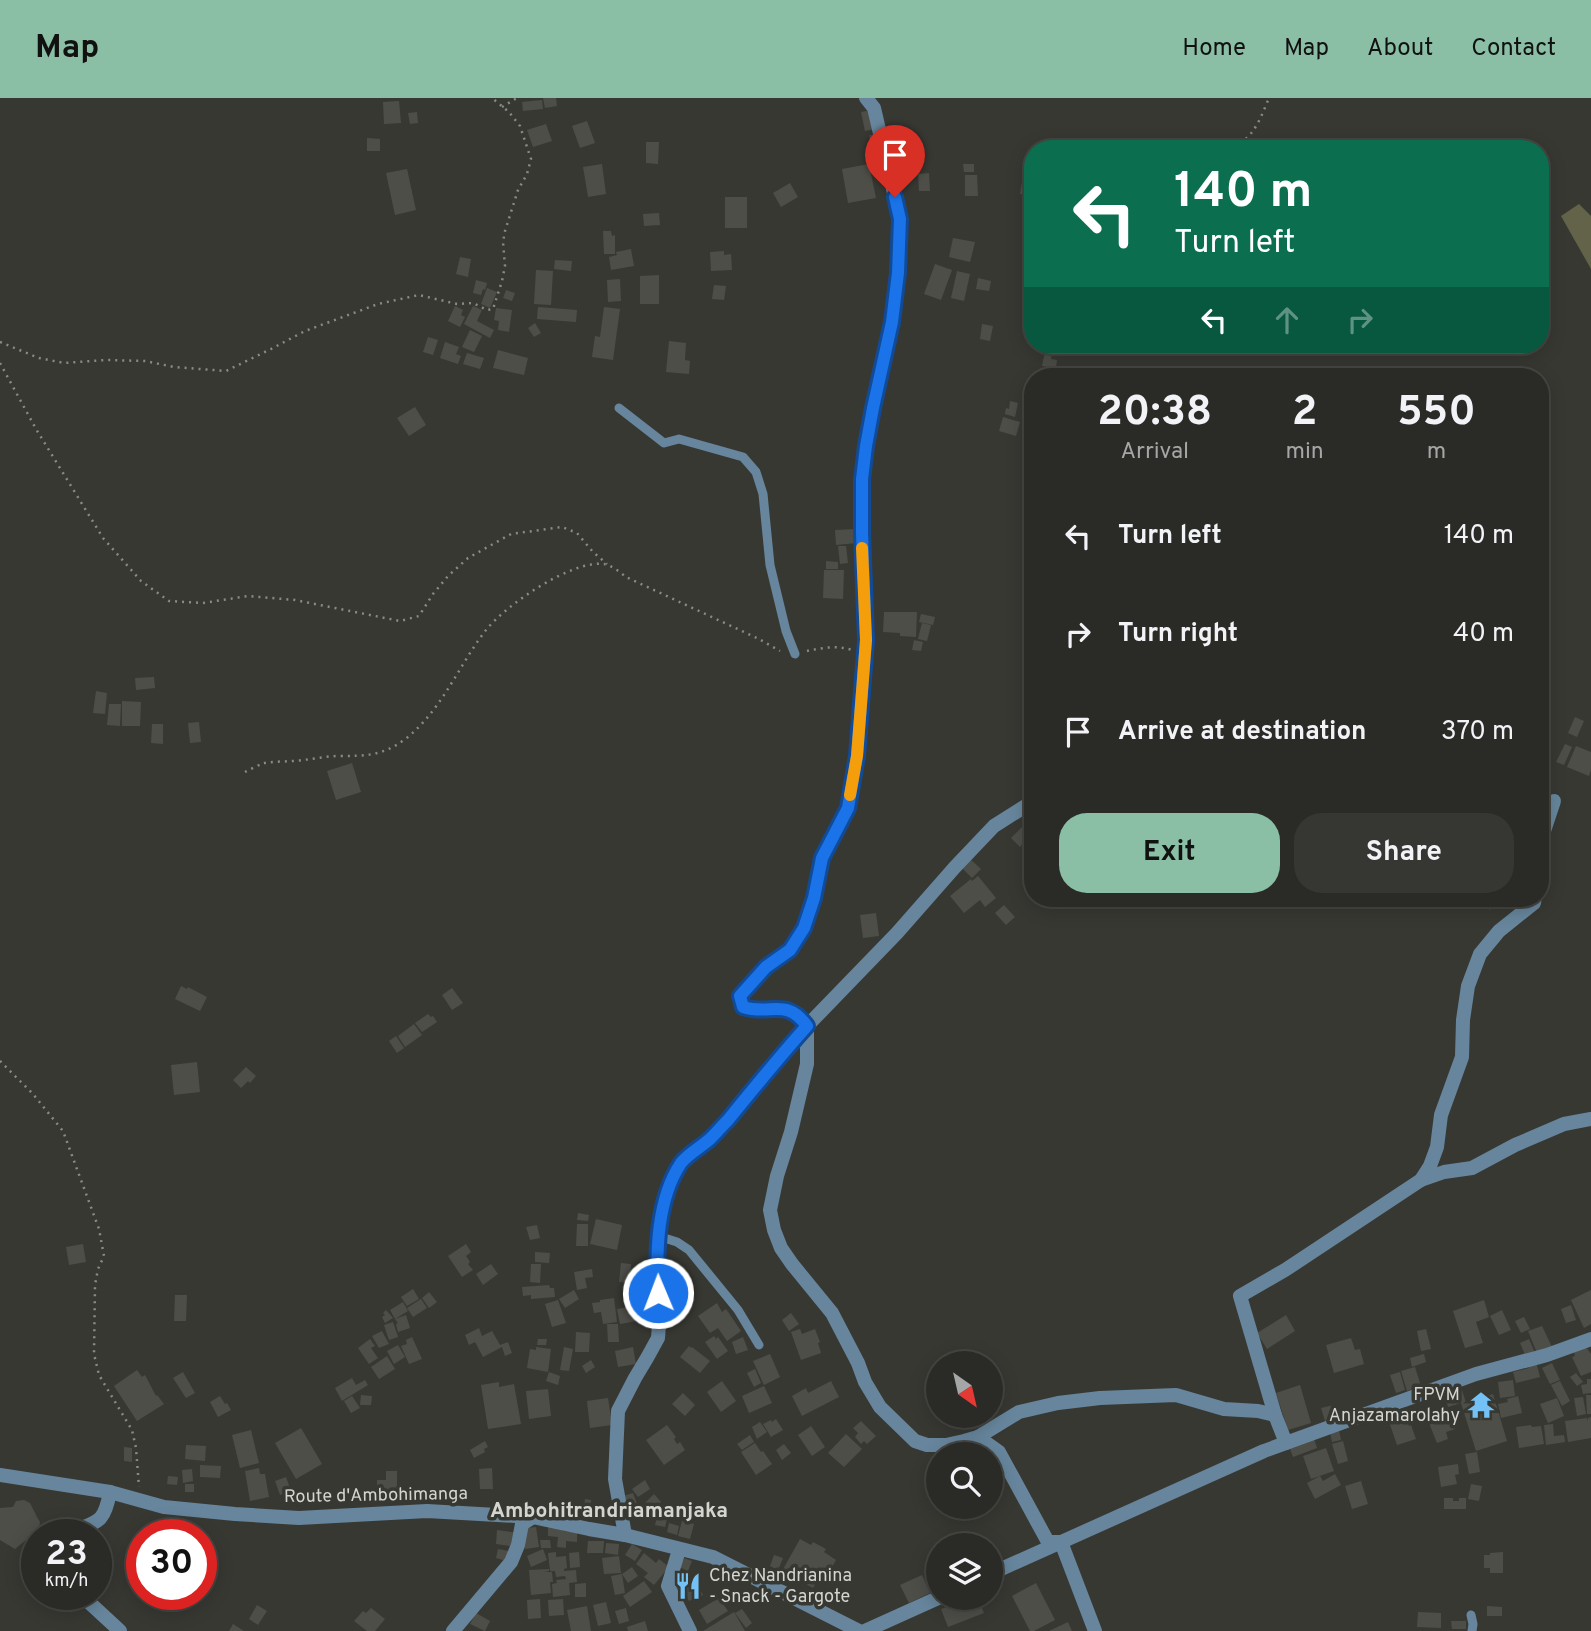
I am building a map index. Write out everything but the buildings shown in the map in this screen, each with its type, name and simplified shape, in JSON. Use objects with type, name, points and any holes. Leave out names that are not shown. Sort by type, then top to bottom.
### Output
[{"type":"street","points":[[866,98],[874,108],[900,219],[898,273],[892,322],[873,408],[862,479],[865,660],[857,756],[848,808],[822,858],[814,898],[804,928],[790,950],[766,967],[740,996],[743,1007],[751,1010],[782,1008],[798,1014],[807,1026],[807,1064],[770,1210],[774,1230],[781,1248],[792,1264],[832,1312],[865,1382],[880,1407],[915,1441],[927,1445],[946,1445],[978,1437],[1020,1412],[1058,1403],[1100,1398],[1176,1395],[1224,1409],[1275,1415]]},
{"type":"street","points":[[1549,816],[1554,801]]},
{"type":"street","points":[[625,1535],[615,1479],[618,1411],[658,1338],[658,1236],[664,1201],[682,1161],[727,1121],[807,1026],[897,933],[994,826],[1024,807]]},
{"type":"street","points":[[1421,1180],[1437,1147],[1441,1115],[1462,1057],[1462,1020],[1468,986],[1480,954],[1499,931],[1529,907]]},
{"type":"street","points":[[1286,1443],[1275,1415],[1240,1296],[1285,1270],[1421,1180],[1444,1172],[1472,1168],[1515,1145],[1564,1124],[1591,1119]]},
{"type":"street","points":[[1003,1568],[1252,1456],[1476,1374],[1547,1355],[1591,1339]]},
{"type":"street","points":[[978,1437],[999,1451],[1048,1542],[1061,1542]]},
{"type":"street","name":"Route d'Ambohimanga","points":[[0,1475],[110,1492],[164,1507],[235,1514],[299,1518],[427,1511],[533,1517],[625,1535],[713,1557],[859,1631]]},
{"type":"street","points":[[101,1519],[107,1508],[110,1492]]},
{"type":"street","points":[[453,1631],[511,1562],[522,1524],[533,1517]]},
{"type":"street","points":[[1061,1542],[1095,1631]]},
{"type":"street","points":[[680,1550],[668,1586],[690,1631]]},
{"type":"street","points":[[865,1631],[926,1603]]},
{"type":"street","points":[[97,1610],[120,1631]]},
{"type":"lane","points":[[619,408],[664,443],[679,439],[743,457],[756,472],[763,494],[770,565],[786,631],[795,654]]},
{"type":"lane","points":[[658,1236],[677,1242],[689,1250],[738,1310],[759,1345]]},
{"type":"lane","points":[[1471,1615],[1472,1631]]},
{"type":"path","points":[[0,342],[39,358],[64,363],[145,361],[174,367],[226,371],[305,331],[378,304],[419,295],[457,304],[473,303],[487,310],[493,309],[505,266],[505,231],[531,159],[520,126],[492,98]]},
{"type":"path","points":[[502,107],[517,98]]},
{"type":"path","points":[[1244,140],[1252,133],[1269,98]]},
{"type":"path","points":[[0,363],[36,429],[103,538],[141,582],[169,601],[203,603],[248,596],[295,600],[400,621],[419,616],[448,576],[468,558],[511,534],[562,527],[577,533],[593,552],[626,577],[780,651],[795,654],[821,648],[843,647],[853,650],[865,660]]},
{"type":"path","points":[[245,772],[263,763],[378,754],[404,740],[432,713],[487,629],[505,610],[553,578],[587,564],[607,564]]},
{"type":"path","points":[[0,1061],[33,1094],[63,1131],[99,1229],[104,1256],[95,1285],[94,1354],[99,1375],[132,1430],[140,1501]]},
{"type":"green space","points":[[1579,204],[1591,216],[1591,269],[1561,216]]},
{"type":"slow traffic","points":[[850,795],[857,756],[866,640],[862,548]]},
{"type":"place","name":"FPVM Anjazamarolahy","points":[[1481,1405]]},
{"type":"place","name":"Chez Nandrianina - Snack - Gargote","points":[[688,1586]]},
{"type":"district","name":"Ambohitrandriamanjaka","points":[[609,1511]]},
{"type":"route","points":[[658,1293],[658,1236],[664,1201],[682,1161],[727,1121],[807,1026],[798,1014],[782,1008],[751,1010],[743,1007],[740,996],[766,967],[790,950],[804,928],[814,898],[822,858],[848,808],[857,756],[866,640],[862,479],[873,408],[892,322],[898,273],[900,219],[895,197]]}]
